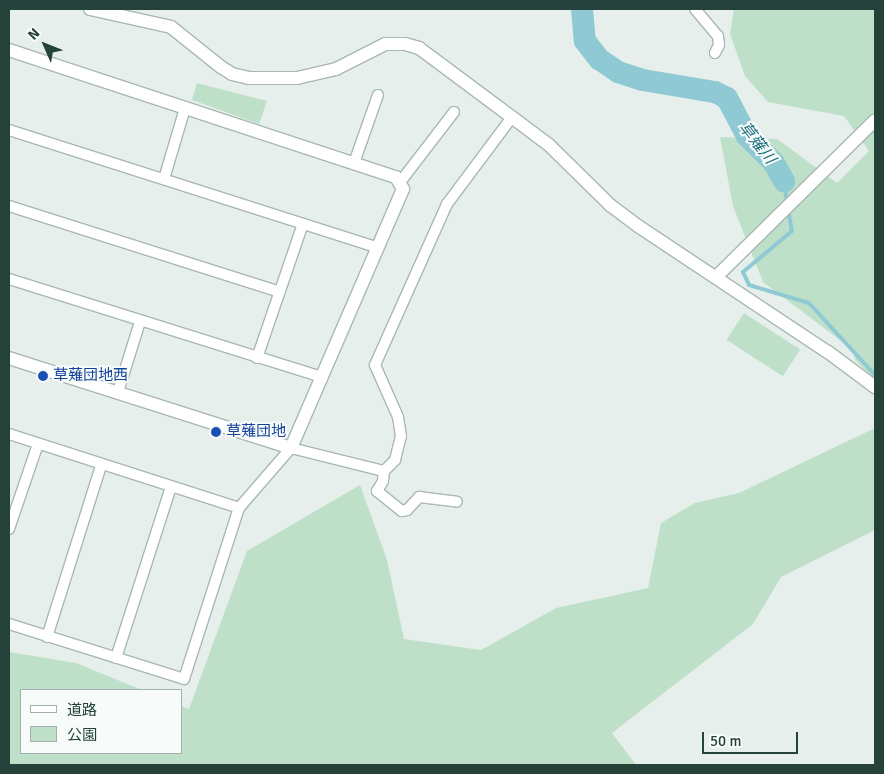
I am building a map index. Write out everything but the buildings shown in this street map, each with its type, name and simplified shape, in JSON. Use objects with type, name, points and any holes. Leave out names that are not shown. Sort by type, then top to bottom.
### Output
[{"type":"street","points":[[90,9],[171,27],[221,67],[232,74],[250,78],[297,78],[336,69],[385,44],[405,44],[432,57],[549,145],[610,205],[758,308],[828,352],[875,387]]},
{"type":"street","points":[[695,9],[718,36],[719,45],[715,53]]},
{"type":"street","points":[[9,50],[354,163],[401,181],[404,189],[376,247],[291,448],[239,508],[184,679],[9,624]]},
{"type":"street","points":[[354,163],[378,95]]},
{"type":"street","points":[[164,179],[185,108]]},
{"type":"street","points":[[401,181],[454,112]]},
{"type":"street","points":[[457,502],[419,496],[407,510],[402,511],[377,491],[383,481],[384,471],[395,460],[401,436],[398,417],[375,365],[447,204],[512,117]]},
{"type":"street","points":[[716,277],[875,120]]},
{"type":"street","points":[[9,131],[376,247]]},
{"type":"street","points":[[9,206],[280,292]]},
{"type":"street","points":[[257,358],[303,224]]},
{"type":"street","points":[[9,279],[140,322],[321,377]]},
{"type":"street","points":[[118,392],[140,322]]},
{"type":"street","points":[[9,358],[291,448],[384,471]]},
{"type":"street","points":[[9,434],[101,466],[239,508]]},
{"type":"street","points":[[9,529],[38,444]]},
{"type":"street","points":[[47,637],[101,466]]},
{"type":"street","points":[[116,658],[171,487]]},
{"type":"green space","points":[[734,9],[875,9],[875,380],[855,360],[853,350],[763,282],[733,206],[720,137],[777,139],[837,183],[869,151],[844,116],[768,102],[745,76],[730,34]]},
{"type":"green space","points":[[197,83],[267,101],[259,124],[192,100]]},
{"type":"green space","points":[[744,313],[800,349],[783,376],[727,340]]},
{"type":"green space","points":[[875,428],[875,530],[781,577],[753,624],[612,733],[636,765],[9,765],[9,652],[76,663],[140,689],[20,689],[20,754],[182,754],[182,706],[189,709],[247,551],[360,485],[387,560],[404,639],[481,650],[556,608],[648,588],[661,523],[695,503],[739,493]]},
{"type":"waterway","name":"草薙川","points":[[582,9],[585,41],[599,59],[618,72],[643,80],[715,92],[727,98],[747,136],[774,163],[784,181]]},
{"type":"waterway","name":"草薙川","points":[[784,181],[787,202]]},
{"type":"waterway","name":"草薙川","points":[[788,209],[792,231],[743,272],[749,285],[809,303],[875,375]]},
{"type":"place","name":"草薙団地西","points":[[43,376]]},
{"type":"place","name":"草薙団地","points":[[216,432]]}]
